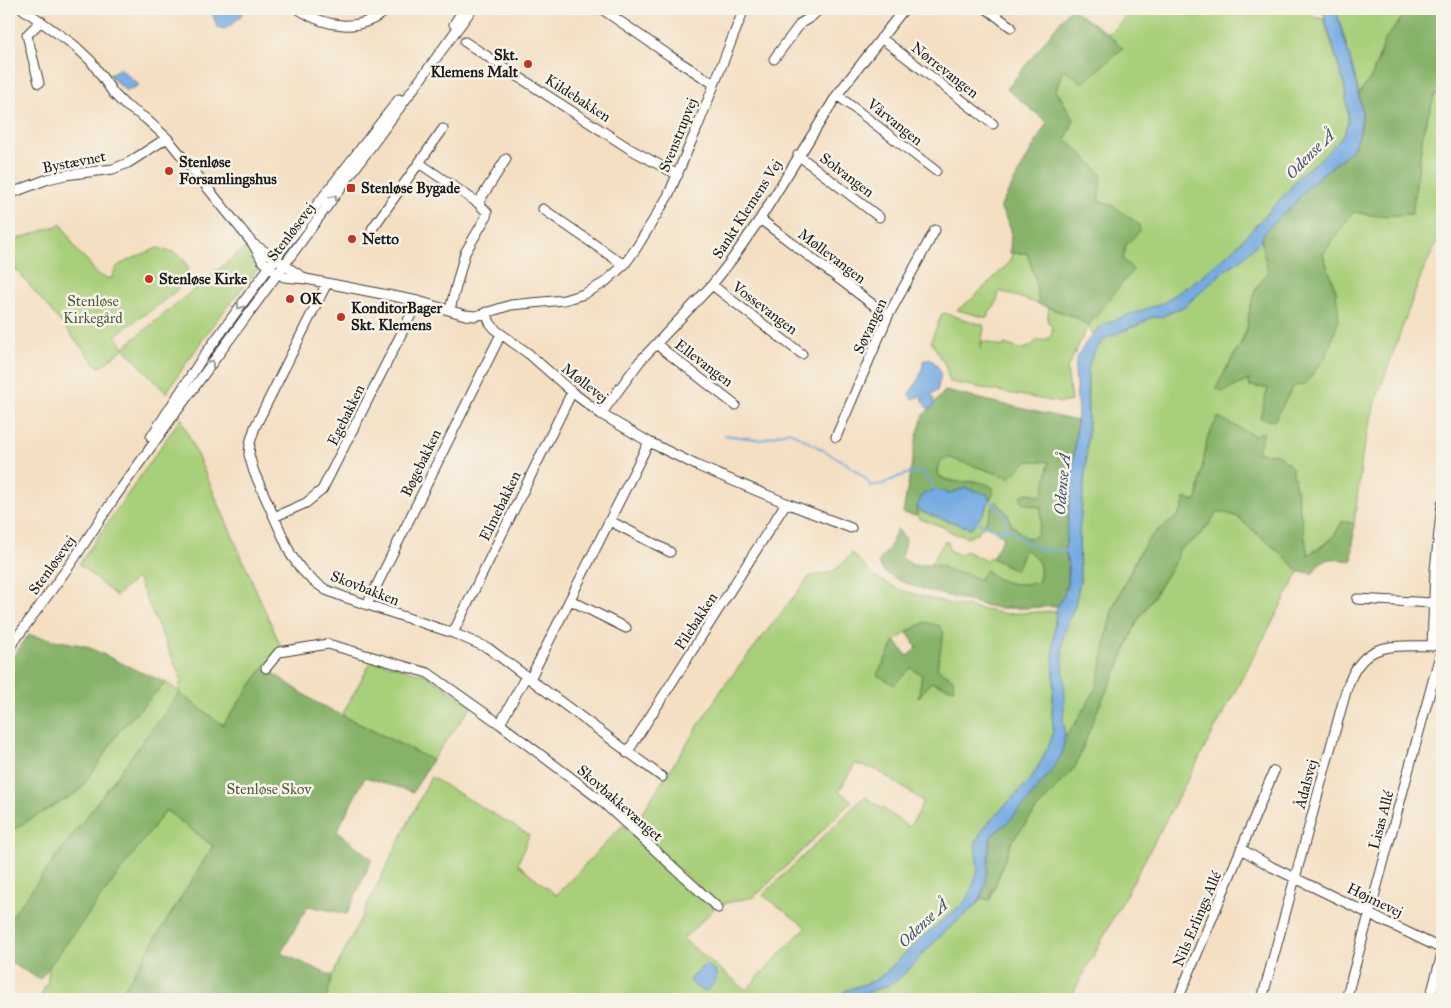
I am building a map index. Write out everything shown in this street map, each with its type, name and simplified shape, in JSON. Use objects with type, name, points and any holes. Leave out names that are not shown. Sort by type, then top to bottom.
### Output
[{"type":"street","points":[[23,9],[74,45],[91,61],[114,94],[167,138],[253,244],[262,260],[269,267],[306,279],[418,301],[465,314],[476,316],[486,312]]},
{"type":"street","points":[[298,9],[313,18],[333,24],[353,25],[372,20],[388,9]]},
{"type":"street","name":"Stenløsevej","points":[[115,497],[125,478],[202,357],[360,148],[427,64],[464,9]]},
{"type":"street","name":"Stenløsevej","points":[[9,648],[72,562],[115,497],[280,269],[472,9]]},
{"type":"street","points":[[602,9],[714,84]]},
{"type":"street","name":"Svenstrupvej","points":[[486,312],[511,305],[564,300],[584,294],[604,283],[624,265],[668,196],[678,175],[744,9]]},
{"type":"street","points":[[774,59],[800,23],[820,9]]},
{"type":"street","name":"Sankt Klemens Vej","points":[[601,414],[640,361],[712,285],[733,258],[760,219],[837,95],[904,9]]},
{"type":"street","points":[[987,9],[1011,28]]},
{"type":"street","points":[[39,83],[28,34],[41,21]]},
{"type":"street","name":"Nørrevangen","points":[[881,38],[993,124]]},
{"type":"street","name":"Kildebakken","points":[[465,42],[630,149],[678,175]]},
{"type":"street","name":"Vårvangen","points":[[837,95],[936,170]]},
{"type":"street","points":[[372,229],[443,130]]},
{"type":"street","name":"Bystævnet","points":[[9,194],[48,179],[113,169],[128,163],[167,138]]},
{"type":"street","name":"Solvangen","points":[[798,156],[879,217]]},
{"type":"street","points":[[478,203],[506,160]]},
{"type":"street","points":[[419,163],[478,203],[487,212],[465,253],[450,309]]},
{"type":"street","points":[[542,208],[624,265]]},
{"type":"street","name":"Møllevangen","points":[[760,219],[888,316]]},
{"type":"street","name":"Søvangen","points":[[836,437],[888,316],[935,230]]},
{"type":"street","points":[[253,244],[276,258],[280,269]]},
{"type":"street","name":"Skovbakken","points":[[327,284],[256,427],[250,443],[249,456],[254,472],[292,555],[301,569],[312,580],[335,593],[453,633],[488,648],[662,777]]},
{"type":"street","name":"Vossevangen","points":[[712,285],[802,354]]},
{"type":"street","name":"Egebakken","points":[[274,517],[306,503],[322,490],[418,301]]},
{"type":"street","name":"Møllevej","points":[[486,312],[494,328],[529,354],[572,392],[601,414],[649,442],[698,466],[851,528]]},
{"type":"street","name":"Bøgebakken","points":[[367,605],[501,334]]},
{"type":"street","name":"Ellevangen","points":[[656,344],[736,405]]},
{"type":"street","name":"Elmebakken","points":[[453,633],[572,392]]},
{"type":"street","points":[[500,724],[528,678],[570,600],[649,442]]},
{"type":"street","name":"Pilebakken","points":[[627,752],[781,514],[786,503]]},
{"type":"street","points":[[1432,646],[1437,599],[1442,504]]},
{"type":"street","points":[[610,521],[670,552]]},
{"type":"street","points":[[1357,599],[1437,599]]},
{"type":"street","points":[[570,600],[626,628]]},
{"type":"street","name":"Skovbakkevænget","points":[[266,668],[279,652],[328,644],[428,673],[500,724],[598,798],[718,908]]},
{"type":"street","name":"Ådalsvej","points":[[1262,999],[1346,692],[1355,668],[1368,654],[1388,647],[1442,646]]},
{"type":"street","name":"Lisas Allé","points":[[1346,999],[1442,646]]},
{"type":"street","name":"Nils Erlings Allé","points":[[1178,999],[1274,771]]},
{"type":"street","points":[[1242,849],[1295,878]]},
{"type":"street","name":"Højmevej","points":[[1295,878],[1442,949]]},
{"type":"street","points":[[1430,999],[1442,954]]},
{"type":"green space","points":[[1070,9],[1108,34],[1123,48],[1083,83],[1063,69],[1056,90],[1074,120],[1066,139],[1102,174],[1098,200],[1115,207],[1139,224],[1140,231],[1126,245],[1123,259],[1133,270],[1088,326],[1077,318],[1039,304],[1035,278],[1027,253],[1010,253],[1011,229],[1000,207],[1047,122],[1007,89]]},
{"type":"green space","points":[[1133,9],[1311,9],[1313,17],[1324,19],[1344,84],[1348,104],[1348,122],[1345,132],[1319,160],[1301,174],[1288,191],[1234,249],[1197,280],[1163,303],[1097,329],[1093,334],[1088,326],[1067,369],[1071,401],[1061,403],[950,382],[945,365],[931,341],[942,314],[983,325],[980,349],[983,341],[1003,347],[1004,344],[1022,349],[1052,335],[1052,326],[1049,324],[1048,319],[1049,308],[1077,318],[1133,270],[1123,259],[1126,245],[1140,231],[1115,207],[1098,200],[1102,174],[1066,139],[1074,119],[1056,90],[1063,69],[1122,49],[1108,34]]},
{"type":"green space","points":[[1336,9],[1409,9],[1385,40],[1372,76],[1359,94],[1354,73]]},
{"type":"green space","points":[[1409,9],[1442,9],[1442,94],[1435,95],[1424,127],[1412,214],[1378,216],[1353,212],[1323,254],[1336,291],[1339,320],[1326,357],[1305,384],[1293,387],[1274,421],[1260,418],[1268,388],[1250,386],[1249,380],[1223,392],[1216,388],[1244,336],[1253,296],[1268,272],[1262,237],[1310,183],[1338,162],[1353,146],[1361,126],[1362,111],[1359,94],[1372,76],[1385,40]]},
{"type":"green space","points":[[1442,94],[1442,232],[1422,273],[1375,403],[1362,457],[1354,524],[1343,521],[1332,539],[1308,555],[1292,467],[1277,454],[1256,453],[1263,433],[1255,436],[1202,473],[1197,500],[1185,499],[1175,519],[1151,537],[1137,557],[1114,607],[1095,690],[1077,722],[1065,736],[1062,645],[1064,633],[1075,605],[1080,581],[1079,534],[1088,437],[1088,368],[1094,351],[1108,337],[1152,317],[1161,317],[1185,306],[1225,270],[1242,259],[1261,240],[1268,272],[1255,290],[1247,328],[1240,345],[1225,370],[1223,391],[1249,380],[1250,386],[1268,388],[1260,418],[1284,401],[1293,387],[1336,291],[1323,254],[1353,212],[1378,216],[1412,214],[1424,127],[1435,95]]},
{"type":"green space","name":"Stenløse Kirkegård","points":[[62,224],[80,254],[102,277],[112,278],[115,269],[119,265],[158,248],[176,254],[184,260],[187,274],[180,286],[164,301],[115,335],[124,347],[247,246],[257,260],[259,267],[211,327],[166,393],[124,348],[99,368],[9,261],[9,242]]},
{"type":"green space","points":[[1013,253],[1027,253],[1035,278],[1039,304],[1000,291],[988,318],[957,310],[973,298],[1008,264]]},
{"type":"green space","points":[[945,391],[1077,421],[1065,552],[1068,580],[1057,606],[998,608],[979,604],[902,582],[883,571],[878,562],[889,549],[897,529],[906,539],[901,558],[913,565],[938,565],[953,572],[969,574],[979,580],[986,570],[1004,582],[1024,584],[1038,582],[1040,576],[1039,563],[1025,549],[1016,570],[992,558],[1004,537],[985,523],[996,501],[1008,514],[1011,524],[1026,538],[1037,535],[1041,522],[1041,508],[1021,502],[1021,495],[1028,493],[1043,496],[1049,462],[1027,461],[1010,478],[950,458],[941,461],[937,469],[941,478],[989,485],[993,488],[993,494],[989,499],[986,494],[966,488],[950,493],[935,490],[917,506],[916,516],[903,513],[916,439],[923,416]]},
{"type":"green space","points":[[1218,417],[1255,436],[1258,433],[1264,433],[1257,453],[1277,454],[1292,467],[1308,555],[1332,539],[1343,521],[1354,524],[1352,561],[1329,559],[1321,563],[1313,573],[1299,572],[1278,551],[1236,516],[1218,511],[1197,537],[1179,549],[1177,559],[1136,624],[1096,713],[1076,766],[1037,809],[1012,841],[989,900],[981,898],[992,835],[1006,824],[1028,801],[1062,754],[1065,736],[1075,724],[1094,692],[1100,674],[1112,611],[1141,550],[1151,536],[1178,516],[1182,510],[1185,498],[1192,501],[1197,500],[1207,439]]},
{"type":"green space","points":[[181,418],[281,647],[264,667],[223,725],[179,693],[9,920],[9,829],[12,830],[78,792],[119,731],[166,682],[179,692],[181,678],[137,578],[116,596],[79,564]]},
{"type":"green space","points":[[950,458],[1010,478],[1027,461],[1049,461],[1043,496],[1028,493],[1021,502],[1041,508],[1041,522],[1037,535],[1026,538],[1011,524],[1008,514],[996,502],[981,529],[966,538],[963,535],[957,535],[941,526],[920,519],[917,506],[920,511],[927,514],[971,528],[983,514],[993,494],[976,481],[959,482],[945,479],[939,475],[937,469],[941,461]]},
{"type":"green space","points":[[1218,511],[1236,516],[1278,551],[1299,572],[1070,999],[853,999],[889,985],[900,978],[938,938],[977,904],[981,898],[990,900],[1012,841],[1037,809],[1096,713],[1136,624],[1177,559],[1179,549],[1202,533]]},
{"type":"green space","points":[[945,541],[949,543],[948,546],[951,551],[960,555],[966,551],[986,561],[989,557],[1016,570],[1025,548],[1039,563],[1040,576],[1038,582],[1014,584],[1004,582],[986,570],[979,580],[969,574],[953,572],[938,565],[930,565]]},
{"type":"green space","points":[[852,553],[875,577],[900,590],[951,604],[1007,614],[1056,611],[1053,644],[1053,731],[1050,743],[1029,781],[987,824],[980,834],[977,840],[978,870],[966,900],[919,940],[883,975],[874,981],[847,990],[836,999],[326,999],[332,976],[431,777],[529,835],[518,864],[556,895],[623,825],[715,908],[683,939],[746,990],[806,927],[763,895],[865,796],[909,827],[918,814],[923,801],[877,770],[855,764],[839,791],[852,801],[760,892],[753,897],[718,905],[633,827],[724,686],[810,576],[834,570]],"holes":[[[907,632],[940,651],[937,669],[953,679],[953,689],[931,682],[919,697],[922,675],[911,668],[878,675],[895,641]],[[702,967],[717,975],[710,987],[691,977],[697,974]]]},
{"type":"green space","points":[[925,622],[940,626],[944,633],[937,668],[953,679],[954,689],[931,682],[918,698],[922,675],[911,668],[894,685],[877,675],[895,641],[907,656],[917,648],[907,632]]},
{"type":"green space","points":[[29,635],[86,646],[140,672],[166,682],[119,731],[78,792],[12,830],[9,829],[9,662]]},
{"type":"green space","points":[[372,660],[426,675],[472,706],[432,760],[342,715]]},
{"type":"green space","name":"Stenløse Skov","points":[[264,667],[317,703],[432,760],[413,792],[365,777],[337,831],[372,859],[347,914],[308,906],[281,953],[332,976],[326,999],[118,999],[213,846],[166,810],[40,979],[9,962],[9,920],[179,693],[223,725]]},
{"type":"green space","points":[[165,810],[213,846],[118,999],[40,999],[45,986],[47,986],[49,966]]},
{"type":"water","points":[[211,9],[245,9],[236,21],[224,29],[217,27]]},
{"type":"water","points":[[1322,9],[1336,9],[1354,73],[1362,113],[1359,136],[1353,148],[1310,184],[1242,259],[1225,270],[1185,306],[1161,317],[1152,317],[1108,337],[1094,352],[1091,359],[1088,368],[1086,465],[1079,534],[1080,581],[1075,605],[1064,633],[1062,645],[1065,736],[1062,754],[1028,801],[1006,824],[992,835],[986,881],[977,904],[938,938],[900,978],[889,985],[853,999],[836,999],[847,990],[874,981],[883,975],[919,940],[966,900],[978,870],[975,845],[980,834],[987,824],[1029,781],[1050,743],[1053,731],[1053,644],[1056,611],[1064,594],[1068,576],[1065,552],[1078,413],[1076,360],[1086,342],[1103,325],[1163,303],[1197,280],[1234,249],[1288,191],[1301,174],[1319,160],[1341,138],[1348,122],[1344,84]]},
{"type":"water","points":[[120,68],[139,85],[126,91],[109,75]]},
{"type":"water","points":[[930,358],[940,373],[937,391],[931,394],[934,405],[931,409],[926,407],[921,396],[912,399],[909,392],[919,378],[923,361]]},
{"type":"water","points":[[966,488],[987,494],[989,499],[983,514],[971,528],[927,514],[920,511],[917,506],[923,494],[935,490],[950,493]]},
{"type":"water","points":[[706,965],[714,969],[717,975],[712,986],[704,991],[692,983],[690,979]]},
{"type":"waterway","points":[[725,435],[761,440],[789,431],[846,463],[866,479],[871,486],[882,484],[903,475],[922,471],[935,490]]},
{"type":"waterway","points":[[988,502],[994,504],[1006,516],[1007,529],[1037,548],[1041,550],[1067,551]]},
{"type":"waterway","points":[[977,522],[998,531],[1007,529]]},
{"type":"place","name":"Skt. Klemens Malt","points":[[528,64]]},
{"type":"place","name":"Stenløse Forsamlingshus","points":[[169,171]]},
{"type":"place","name":"Stenløse Bygade","points":[[351,188]]},
{"type":"place","name":"Netto","points":[[352,239]]},
{"type":"place","name":"Stenløse Kirke","points":[[149,279]]},
{"type":"place","name":"OK","points":[[290,299]]},
{"type":"place","name":"KonditorBager Skt. Klemens","points":[[341,317]]},
{"type":"water label","name":"Odense Å","points":[[1310,154]]},
{"type":"water label","name":"Odense Å","points":[[1062,484]]},
{"type":"water label","name":"Odense Å","points":[[923,923]]}]
